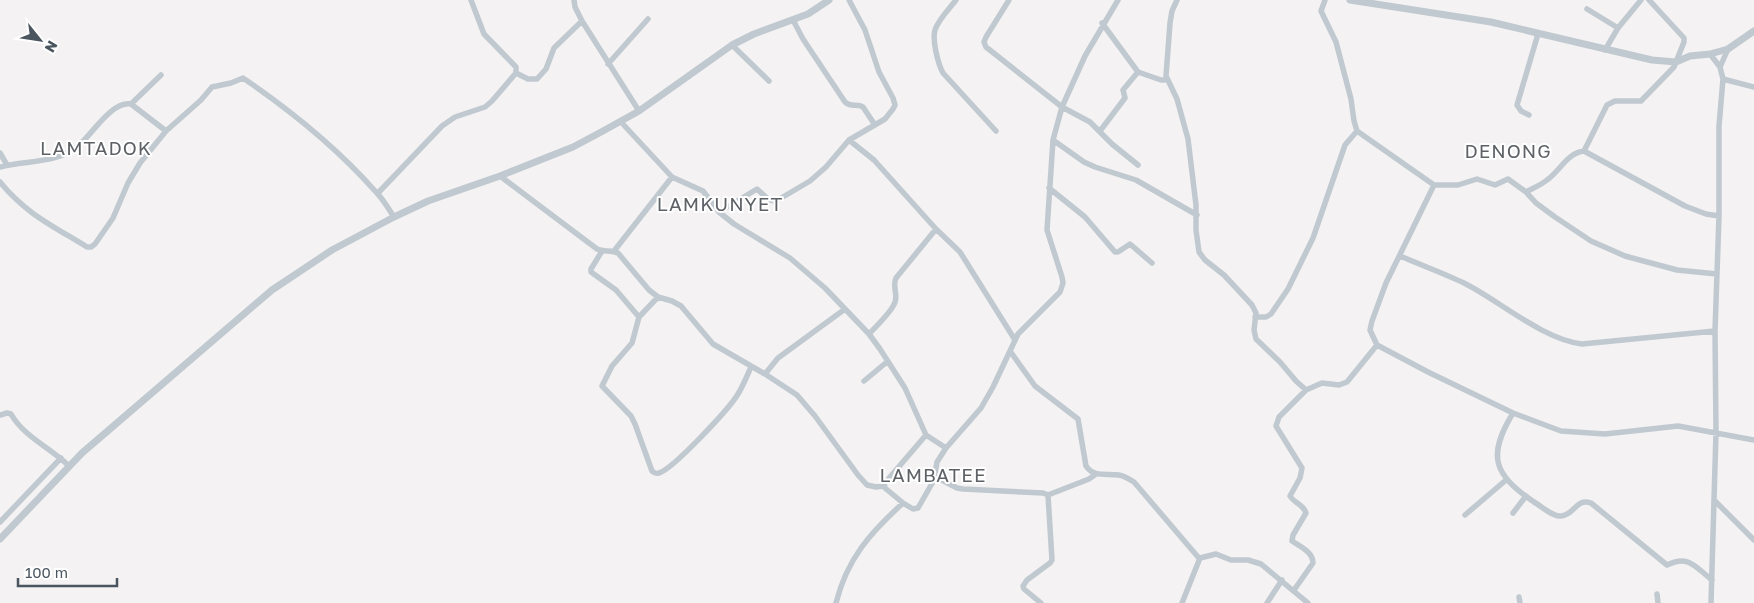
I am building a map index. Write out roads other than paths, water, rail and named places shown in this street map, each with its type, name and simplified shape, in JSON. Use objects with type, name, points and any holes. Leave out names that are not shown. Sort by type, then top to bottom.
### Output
[{"type":"street","points":[[378,193],[442,126],[455,117],[485,106],[492,101],[516,73],[516,67],[484,34],[471,0]]},
{"type":"street","points":[[574,0],[575,7],[582,21],[639,111]]},
{"type":"street","points":[[0,522],[65,462],[82,452],[272,290],[332,250],[394,216],[428,201],[500,176],[573,147],[639,111],[732,45],[754,34],[808,14],[829,0]]},
{"type":"street","points":[[719,212],[757,189],[769,200],[776,201],[810,181],[826,167],[849,140],[885,120],[890,114],[895,105],[893,98],[878,72],[865,30],[850,0]]},
{"type":"street","points":[[956,0],[935,29],[937,57],[940,68],[996,131]]},
{"type":"street","points":[[1009,0],[986,37],[984,45],[1062,107],[1090,122],[1112,144],[1138,165]]},
{"type":"street","points":[[884,486],[903,503],[913,509],[918,508],[936,477],[936,465],[946,448],[981,408],[1022,329],[1062,288],[1062,277],[1047,230],[1053,140],[1062,107],[1085,56],[1102,23],[1118,0]]},
{"type":"street","points":[[1177,0],[1172,12],[1165,68],[1168,80],[1177,99],[1188,139],[1197,215],[1198,247],[1201,255],[1244,294],[1255,309],[1254,330],[1256,339],[1280,362],[1296,382],[1306,390]]},
{"type":"street","points":[[1326,0],[1321,11],[1336,42],[1351,99],[1357,131],[1434,185],[1458,184],[1477,179],[1495,185],[1508,179],[1526,192],[1536,203],[1591,241],[1625,256],[1677,270],[1717,274]]},
{"type":"street","points":[[1350,0],[1478,20],[1646,60],[1676,62],[1690,56],[1710,54],[1728,49],[1754,31]]},
{"type":"street","points":[[1605,50],[1618,28],[1641,0]]},
{"type":"street","points":[[1584,151],[1607,105],[1615,101],[1640,101],[1674,68],[1684,38],[1649,0]]},
{"type":"street","points":[[1587,9],[1618,28]]},
{"type":"street","points":[[608,64],[648,19]]},
{"type":"street","points":[[793,20],[803,39],[845,102],[850,106],[861,106],[875,125]]},
{"type":"street","points":[[516,73],[528,79],[537,79],[546,69],[551,52],[556,44],[582,21]]},
{"type":"street","points":[[1102,23],[1138,72],[1155,79],[1168,80]]},
{"type":"street","points":[[1529,115],[1521,111],[1517,105],[1538,34]]},
{"type":"street","points":[[732,45],[769,81]]},
{"type":"street","points":[[1720,67],[1728,49]]},
{"type":"street","points":[[1710,54],[1720,67],[1723,78],[1719,126],[1712,603]]},
{"type":"street","points":[[1100,131],[1120,107],[1125,98],[1123,90],[1138,72]]},
{"type":"street","points":[[131,104],[161,75]]},
{"type":"street","points":[[0,182],[31,214],[87,247],[91,247],[113,218],[128,183],[140,163],[166,130],[201,100],[213,86],[231,83],[243,78],[277,101],[331,148],[378,193],[394,216]]},
{"type":"street","points":[[1723,78],[1754,87]]},
{"type":"street","points":[[0,167],[58,158],[68,154],[80,145],[120,104],[131,104],[166,130]]},
{"type":"street","points":[[621,122],[672,176],[704,191],[719,212],[734,224],[790,258],[825,288],[869,334],[888,361],[905,388],[926,435],[946,448]]},
{"type":"street","points":[[1255,318],[1271,314],[1288,289],[1313,238],[1345,145],[1357,131]]},
{"type":"street","points":[[849,140],[874,160],[936,229],[960,252],[1015,340]]},
{"type":"street","points":[[1053,140],[1089,165],[1136,180],[1197,215]]},
{"type":"street","points":[[1526,192],[1556,173],[1572,155],[1584,151],[1685,206],[1701,213],[1719,216]]},
{"type":"street","points":[[0,152],[7,165]]},
{"type":"street","points":[[500,176],[584,240],[602,251],[614,251],[623,257],[658,298],[672,301],[681,306],[713,344],[797,395],[867,485],[884,486]]},
{"type":"street","points":[[614,251],[672,176]]},
{"type":"street","points":[[1434,185],[1386,283],[1371,326],[1377,345],[1513,413],[1561,431],[1605,434],[1678,426],[1754,440]]},
{"type":"street","points":[[1049,188],[1085,217],[1114,252],[1118,252],[1130,244],[1152,263]]},
{"type":"street","points":[[869,334],[893,306],[896,297],[895,281],[936,229]]},
{"type":"street","points":[[602,251],[591,269],[592,272],[616,290],[639,317]]},
{"type":"street","points":[[1400,256],[1464,283],[1551,335],[1568,342],[1582,344],[1715,331]]},
{"type":"street","points":[[658,298],[639,317],[632,343],[612,366],[602,386],[631,416],[652,471],[660,473],[723,415],[739,393],[751,366]]},
{"type":"street","points":[[765,374],[778,358],[845,310]]},
{"type":"street","points":[[1294,590],[1313,563],[1313,559],[1311,555],[1292,542],[1293,535],[1306,513],[1304,508],[1290,496],[1300,478],[1302,468],[1276,426],[1279,417],[1306,390],[1322,383],[1339,385],[1347,382],[1377,345]]},
{"type":"street","points":[[1010,351],[1035,386],[1078,419],[1088,470],[1096,474],[1119,475],[1134,482],[1200,558]]},
{"type":"street","points":[[864,381],[888,361]]},
{"type":"street","points":[[0,415],[7,412],[11,414],[23,430],[65,462]]},
{"type":"street","points":[[1513,413],[1497,447],[1499,464],[1506,480],[1543,508],[1561,516],[1570,513],[1581,502],[1591,503],[1667,564],[1683,559],[1689,561],[1712,580]]},
{"type":"street","points":[[884,486],[926,435]]},
{"type":"street","points":[[0,539],[65,462]]},
{"type":"street","points":[[936,477],[963,490],[1043,493],[1048,495],[1089,479],[1096,474]]},
{"type":"street","points":[[1465,514],[1506,480]]},
{"type":"street","points":[[1041,603],[1023,586],[1027,580],[1052,560],[1048,495]]},
{"type":"street","points":[[1513,513],[1526,496]]},
{"type":"street","points":[[1714,500],[1754,540]]},
{"type":"street","points":[[836,603],[841,584],[851,563],[869,536],[903,503]]},
{"type":"street","points":[[1200,558],[1216,554],[1231,560],[1255,561],[1282,580],[1308,603]]},
{"type":"street","points":[[1182,603],[1200,558]]},
{"type":"street","points":[[1267,603],[1282,580]]},
{"type":"street","points":[[1657,594],[1658,603]]},
{"type":"district","name":"LAMTADOK","points":[[96,147]]},
{"type":"district","name":"DENONG","points":[[1508,150]]},
{"type":"district","name":"LAMKUNYET","points":[[720,203]]},
{"type":"district","name":"LAMBATEE","points":[[933,474]]}]
